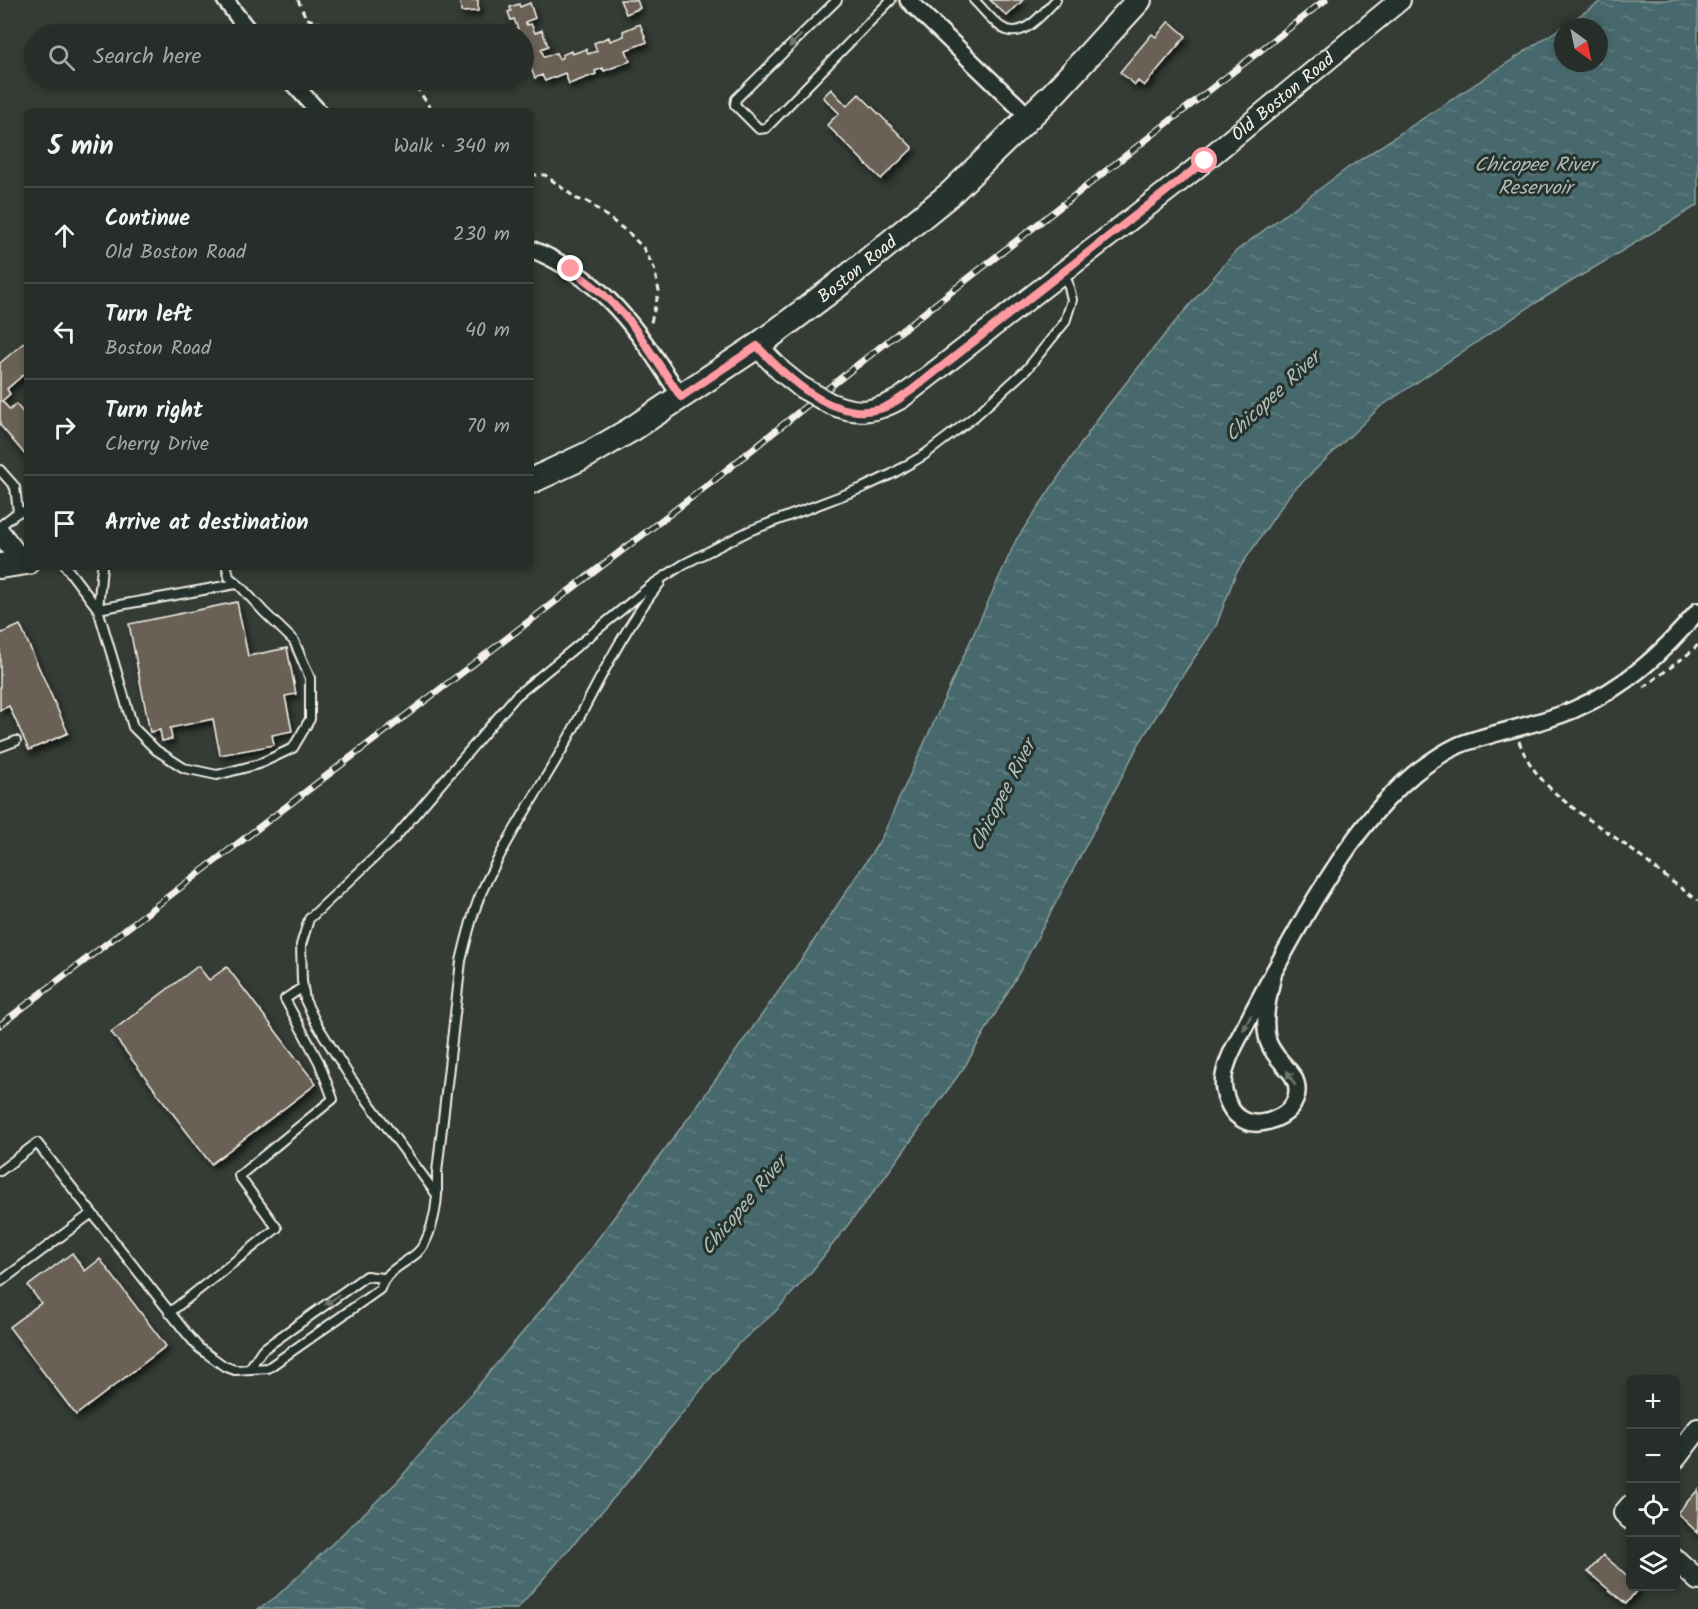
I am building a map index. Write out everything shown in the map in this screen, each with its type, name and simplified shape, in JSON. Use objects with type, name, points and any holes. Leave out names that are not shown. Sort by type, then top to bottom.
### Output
[{"type":"main road","name":"Boston Road","points":[[534,480],[589,454],[632,429],[757,346],[834,288],[950,194],[1055,92],[1136,1]]},
{"type":"street","points":[[225,0],[243,24]]},
{"type":"street","points":[[908,0],[1029,117]]},
{"type":"street","name":"Old Boston Road","points":[[757,346],[781,372],[829,403],[861,411],[879,409],[889,405],[912,390],[1062,275],[1189,174],[1400,0]]},
{"type":"street","points":[[299,90],[315,108]]},
{"type":"street","points":[[534,250],[571,269],[592,284],[629,320],[681,397]]},
{"type":"street","points":[[0,533],[17,564]]},
{"type":"street","points":[[1274,970],[1267,1009],[1268,1041],[1274,1053],[1293,1076],[1297,1088],[1296,1100],[1288,1112],[1262,1124],[1240,1118],[1232,1109],[1226,1096],[1223,1078],[1237,1041],[1274,970],[1335,865],[1361,828],[1383,803],[1416,772],[1455,746],[1572,710],[1605,694],[1632,677],[1670,644],[1698,610]]},
{"type":"street","points":[[1680,1453],[1698,1430]]},
{"type":"street","points":[[1680,1564],[1698,1580]]},
{"type":"lane","points":[[837,0],[736,99],[735,105],[759,129],[765,128],[891,0]]},
{"type":"lane","points":[[974,0],[1002,28],[1020,31],[1029,26],[1056,0]]},
{"type":"lane","points":[[437,1195],[331,1049],[305,1000],[301,945],[309,919],[394,839],[516,696],[664,577],[684,564],[749,531],[862,488],[892,474],[950,436],[1027,369],[1065,322],[1072,300],[1068,283],[1062,275]]},
{"type":"lane","points":[[0,470],[15,487],[18,512]]},
{"type":"lane","points":[[0,526],[18,512],[24,511]]},
{"type":"lane","points":[[68,570],[99,609]]},
{"type":"lane","points":[[102,570],[99,609],[133,727],[156,750],[184,768],[217,775],[259,764],[293,748],[310,718],[310,678],[294,641],[229,577],[227,570]]},
{"type":"lane","points":[[0,1170],[37,1143],[199,1347],[224,1366],[235,1370],[268,1368],[380,1289],[383,1278],[419,1251],[432,1225],[436,1210],[437,1172],[461,960],[469,926],[481,893],[496,861],[552,767],[641,606],[664,577]]},
{"type":"lane","points":[[99,609],[236,584]]},
{"type":"lane","points":[[0,747],[16,741]]},
{"type":"lane","points":[[170,1313],[277,1228],[239,1176],[333,1099],[319,1062],[285,999],[303,987]]},
{"type":"lane","points":[[0,1282],[92,1213]]},
{"type":"lane","points":[[250,1368],[262,1350],[366,1276],[383,1278]]},
{"type":"path","points":[[298,0],[306,18],[318,24]]},
{"type":"path","points":[[419,90],[430,108]]},
{"type":"path","points":[[534,175],[545,175],[577,199],[588,202],[630,234],[644,249],[654,268],[659,291],[654,318],[644,342]]},
{"type":"path","points":[[1515,728],[1531,767],[1548,786],[1593,823],[1698,900]]},
{"type":"water","points":[[1603,0],[1698,0],[1698,205],[1534,304],[1380,407],[1290,494],[1236,573],[1216,626],[1140,742],[1020,971],[965,1066],[879,1185],[812,1271],[775,1312],[737,1345],[624,1486],[517,1609],[258,1609],[276,1597],[398,1481],[570,1276],[692,1113],[805,954],[881,839],[1016,540],[1101,414],[1236,251],[1349,167],[1554,32],[1554,72],[1608,72],[1608,18],[1576,18]]},
{"type":"building","points":[[460,0],[478,0],[478,11],[461,12]]},
{"type":"building","points":[[620,0],[637,0],[640,8],[626,14]]},
{"type":"building","points":[[990,0],[1023,0],[1007,16]]},
{"type":"building","points":[[530,3],[535,18],[525,22],[526,24],[516,24],[514,19],[511,20],[508,12],[511,11],[510,7],[519,4],[520,7]]},
{"type":"building","points":[[1169,21],[1186,36],[1144,86],[1138,81],[1135,85],[1120,72],[1152,34],[1156,37]]},
{"type":"building","points":[[640,24],[647,42],[626,50],[630,61],[604,71],[603,68],[595,71],[596,74],[569,84],[565,73],[545,81],[542,75],[535,78],[534,31],[535,33],[542,30],[548,46],[541,49],[544,57],[556,53],[559,59],[571,51],[572,54],[586,49],[588,54],[597,51],[594,43],[609,37],[610,41],[624,36],[623,31]]},
{"type":"building","points":[[831,89],[847,106],[859,94],[913,148],[881,179],[827,125],[839,113],[823,97]]},
{"type":"building","points":[[24,343],[24,376],[7,389],[10,394],[2,401],[10,410],[16,404],[24,413],[24,453],[0,425],[0,363]]},
{"type":"building","points":[[237,602],[248,656],[287,648],[296,694],[285,696],[292,731],[272,735],[274,745],[220,755],[213,719],[170,728],[172,739],[162,741],[160,730],[150,732],[129,624]]},
{"type":"building","points":[[20,625],[68,733],[29,750],[9,706],[0,710],[0,634]]},
{"type":"building","points":[[198,966],[209,980],[227,967],[316,1084],[211,1164],[111,1032]]},
{"type":"building","points":[[72,1253],[85,1271],[100,1259],[166,1346],[76,1415],[9,1327],[41,1303],[28,1286]]},
{"type":"building","points":[[1698,1490],[1698,1533],[1680,1516],[1680,1510]]},
{"type":"building","points":[[1603,1555],[1626,1575],[1626,1591],[1636,1591],[1626,1604],[1588,1572]]},
{"type":"railway","points":[[0,1025],[713,481],[851,370],[1325,0]]},
{"type":"route","points":[[571,269],[612,301],[629,320],[681,397],[757,346],[793,382],[829,403],[861,411],[879,409],[901,398],[945,365],[1205,161]]},
{"type":"water label","name":"Chicopee River Reservoir","points":[[1535,176]]},
{"type":"water label","name":"Chicopee River","points":[[1272,396]]},
{"type":"water label","name":"Chicopee River","points":[[1002,795]]},
{"type":"water label","name":"Chicopee River","points":[[743,1205]]}]
